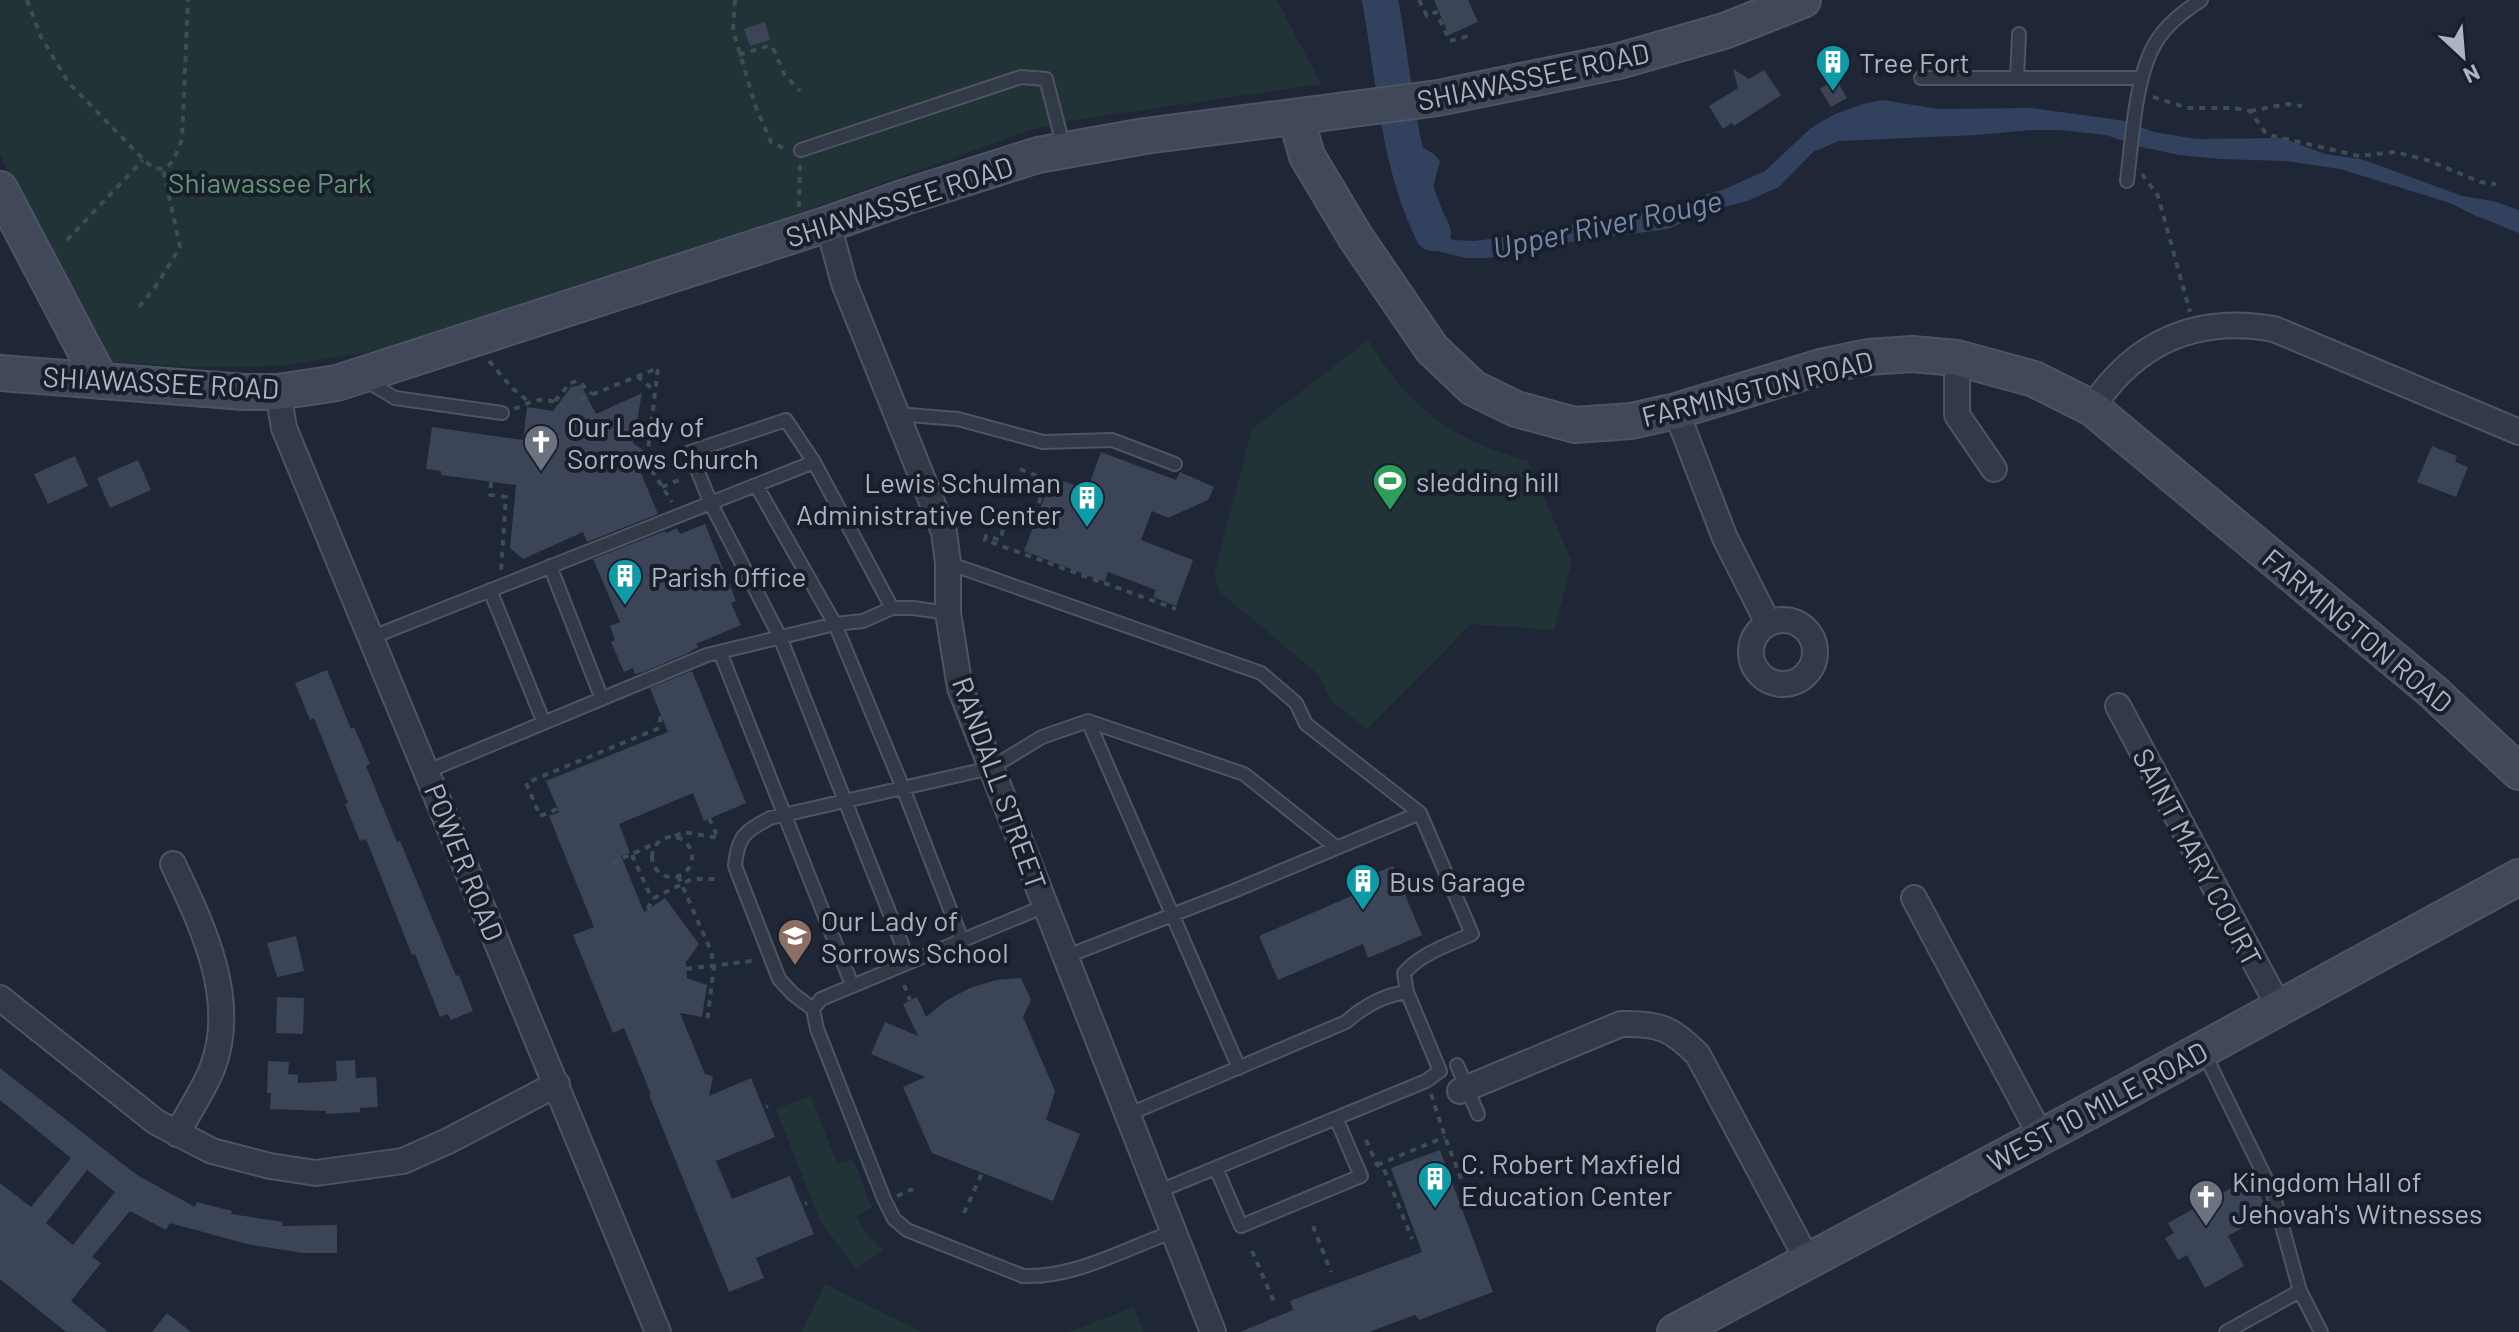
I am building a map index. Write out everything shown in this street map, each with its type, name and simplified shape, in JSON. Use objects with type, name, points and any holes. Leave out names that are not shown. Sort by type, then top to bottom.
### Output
[{"type":"street","name":"SHIAWASSEE ROAD","points":[[0,373],[244,392],[278,392],[337,383],[814,218],[905,197],[1038,155],[1145,136],[1438,98],[1619,61],[1724,31],[1794,2]]},
{"type":"street","name":"FARMINGTON ROAD","points":[[1296,117],[1307,156],[1356,238],[1432,349],[1473,388],[1516,409],[1575,425],[1631,421],[1676,411],[1824,366],[1868,357],[1912,354],[1957,358],[2034,379],[2092,408],[2432,691],[2519,772]]},
{"type":"street","points":[[0,189],[101,381]]},
{"type":"street","name":"RANDALL STREET","points":[[814,218],[844,283],[944,532],[948,563],[948,613],[960,688],[1213,1332]]},
{"type":"street","points":[[2092,408],[2105,388],[2134,359],[2165,340],[2195,329],[2250,324],[2274,329],[2519,432]]},
{"type":"street","points":[[1957,358],[1957,415],[1994,469]]},
{"type":"street","name":"POWER ROAD","points":[[278,392],[284,428],[658,1332]]},
{"type":"street","points":[[1676,411],[1725,538],[1768,623]]},
{"type":"street","name":"SAINT MARY COURT","points":[[2118,706],[2279,1007]]},
{"type":"street","points":[[173,864],[204,936],[219,985],[222,1028],[212,1068],[177,1134]]},
{"type":"street","name":"WEST 10 MILE ROAD","points":[[1675,1332],[2518,877]]},
{"type":"street","points":[[1914,898],[2041,1136]]},
{"type":"street","points":[[0,998],[156,1122],[212,1151],[270,1166],[316,1173],[403,1161],[557,1084]]},
{"type":"street","points":[[1464,1090],[1621,1024],[1645,1023],[1673,1032],[1698,1055],[1808,1261]]},
{"type":"lane","points":[[2127,181],[2139,92],[2155,43],[2177,16],[2201,0]]},
{"type":"lane","points":[[2017,78],[2019,34]]},
{"type":"lane","points":[[801,150],[1021,77],[1046,79],[1065,150]]},
{"type":"lane","points":[[1921,78],[2142,78]]},
{"type":"lane","points":[[359,376],[395,398],[502,413]]},
{"type":"lane","points":[[896,414],[958,419],[1043,442],[1112,440],[1175,464]]},
{"type":"lane","points":[[892,608],[814,462],[786,420],[690,452],[711,504],[780,637],[909,962]]},
{"type":"lane","points":[[370,638],[814,462]]},
{"type":"lane","points":[[756,485],[835,624],[962,940]]},
{"type":"lane","points":[[948,563],[1261,673],[1296,703],[1306,724],[1420,813],[1472,934],[1430,953],[1404,973],[1407,992],[1440,1071],[1426,1081],[1157,1192]]},
{"type":"lane","points":[[550,566],[602,699]]},
{"type":"lane","points":[[490,590],[544,723]]},
{"type":"lane","points":[[428,771],[707,655],[835,624],[863,621],[892,608],[948,613]]},
{"type":"lane","points":[[720,652],[852,985]]},
{"type":"lane","points":[[1172,1232],[1064,1273],[1042,1277],[1023,1276],[907,1230],[894,1219],[817,1029],[813,1009],[779,979],[735,866],[737,847],[746,831],[770,818],[991,768],[1042,737],[1088,721],[1244,774],[1337,848]]},
{"type":"lane","points":[[1088,721],[1239,1068]]},
{"type":"lane","points":[[1065,957],[1420,813]]},
{"type":"lane","points":[[813,1009],[821,999],[852,985],[1045,906]]},
{"type":"lane","points":[[1127,1115],[1346,1022],[1363,1007],[1393,994],[1407,992]]},
{"type":"lane","points":[[2202,1050],[2273,1193],[2300,1291],[2321,1332]]},
{"type":"lane","points":[[1457,1065],[1464,1090],[1478,1114]]},
{"type":"lane","points":[[1216,1168],[1241,1226],[1361,1176],[1336,1118]]},
{"type":"lane","points":[[2226,1332],[2300,1291]]},
{"type":"path","points":[[27,0],[41,37],[68,82],[143,160],[152,167],[163,169],[170,166],[182,139],[188,0]]},
{"type":"path","points":[[188,7],[194,0]]},
{"type":"path","points":[[735,0],[733,30],[764,131],[771,142],[784,149],[801,150],[814,218]]},
{"type":"path","points":[[1419,0],[1427,16],[1436,12],[1450,41],[1472,35]]},
{"type":"path","points":[[739,55],[761,47],[773,48],[784,74],[800,91]]},
{"type":"path","points":[[2139,92],[2188,108],[2250,111],[2287,104],[2302,106]]},
{"type":"path","points":[[2250,111],[2265,132],[2273,136],[2359,156],[2395,152],[2430,161],[2480,182],[2496,184]]},
{"type":"path","points":[[67,240],[143,160]]},
{"type":"path","points":[[2130,161],[2156,190],[2195,329]]},
{"type":"path","points":[[139,307],[180,247],[163,169]]},
{"type":"path","points":[[488,359],[512,388],[529,402]]},
{"type":"path","points":[[581,399],[658,368],[648,450]]},
{"type":"path","points":[[637,376],[655,391]]},
{"type":"path","points":[[555,401],[570,383],[578,381],[592,394]]},
{"type":"path","points":[[502,413],[538,399],[555,401],[567,408]]},
{"type":"path","points":[[645,460],[674,504]]},
{"type":"path","points":[[1020,469],[1047,480],[1033,520]]},
{"type":"path","points":[[662,487],[684,478]]},
{"type":"path","points":[[491,482],[490,495],[506,497],[501,570]]},
{"type":"path","points":[[1027,524],[1007,516],[1000,540],[986,536],[985,540],[1176,609]]},
{"type":"path","points":[[557,809],[540,816],[526,783],[587,761],[659,728],[661,715]]},
{"type":"path","points":[[641,735],[643,742]]},
{"type":"path","points":[[613,747],[615,753]]},
{"type":"path","points":[[612,863],[684,832],[718,838],[709,818]]},
{"type":"path","points":[[658,841],[651,855],[656,870],[663,875],[678,876],[690,866],[691,850],[681,838],[673,837]]},
{"type":"path","points":[[632,855],[652,899]]},
{"type":"path","points":[[678,876],[711,951],[714,966],[707,1022]]},
{"type":"path","points":[[648,909],[652,899],[692,879],[719,879]]},
{"type":"path","points":[[686,969],[752,961]]},
{"type":"path","points":[[904,985],[910,1000]]},
{"type":"path","points":[[1426,1081],[1470,1202]]},
{"type":"path","points":[[1377,1165],[1445,1137]]},
{"type":"path","points":[[1366,1140],[1377,1165],[1384,1169],[1412,1239]]},
{"type":"path","points":[[964,1213],[982,1173]]},
{"type":"path","points":[[894,1197],[913,1189]]},
{"type":"path","points":[[1313,1226],[1331,1272]]},
{"type":"path","points":[[1252,1251],[1274,1302]]},
{"type":"green space","name":"Shiawassee Park","points":[[0,0],[1277,0],[1321,84],[1074,120],[1034,129],[799,213],[376,351],[280,366],[198,367],[110,362],[0,155]]},
{"type":"green space","name":"sledding hill","points":[[1368,340],[1400,385],[1435,418],[1476,443],[1528,461],[1572,562],[1554,630],[1471,624],[1367,729],[1330,700],[1320,676],[1221,593],[1214,575],[1252,429]]},
{"type":"green space","points":[[811,1096],[837,1164],[853,1159],[872,1208],[856,1216],[866,1233],[883,1250],[856,1269],[820,1221],[776,1109]]},
{"type":"green space","points":[[825,1284],[922,1332],[801,1332]]},
{"type":"green space","points":[[1134,1307],[1144,1332],[1069,1332]]},
{"type":"water","points":[[1374,0],[1398,2],[1402,25],[1399,53],[1411,121],[1420,145],[1440,162],[1433,190],[1433,209],[1443,236],[1454,240],[1512,236],[1653,210],[1725,189],[1765,171],[1811,128],[1835,114],[1883,100],[1938,109],[2032,108],[2125,121],[2154,132],[2196,139],[2282,138],[2325,154],[2360,159],[2462,196],[2493,201],[2519,210],[2519,233],[2450,203],[2340,169],[2286,161],[2179,155],[2106,135],[2031,130],[1839,141],[1813,152],[1779,187],[1747,201],[1705,212],[1668,229],[1540,246],[1489,258],[1465,258],[1434,250],[1410,217],[1409,198],[1418,185],[1421,169],[1390,104],[1379,69],[1379,30]]},
{"type":"building","points":[[1434,0],[1468,0],[1478,22],[1449,35]]},
{"type":"building","points":[[765,22],[770,40],[750,46],[744,29]]},
{"type":"building","points":[[1733,69],[1749,79],[1764,70],[1781,95],[1734,126],[1732,123],[1723,129],[1709,106],[1738,88]]},
{"type":"building","name":"Tree Fort","points":[[1836,79],[1847,98],[1831,107],[1820,89]]},
{"type":"building","name":"Our Lady of Sorrows Church","points":[[581,385],[596,414],[642,393],[633,443],[650,455],[638,466],[658,514],[587,542],[583,532],[523,559],[510,548],[516,485],[441,475],[441,471],[426,469],[432,427],[523,440],[527,407],[553,411],[571,387]]},
{"type":"building","points":[[2432,446],[2457,456],[2455,462],[2468,467],[2456,497],[2417,482]]},
{"type":"building","name":"Lewis Schulman Administrative Center","points":[[1101,452],[1176,480],[1180,472],[1214,487],[1208,500],[1168,518],[1152,511],[1141,540],[1193,560],[1176,606],[1153,597],[1156,590],[1108,572],[1105,582],[1024,551],[1052,477],[1087,490]]},
{"type":"building","points":[[75,456],[88,486],[48,504],[34,474]]},
{"type":"building","points":[[138,460],[151,490],[110,508],[97,478]]},
{"type":"building","points":[[705,524],[736,601],[731,603],[741,625],[643,672],[635,674],[633,668],[624,672],[611,642],[615,640],[610,626],[620,622],[593,559],[665,531],[677,528],[680,534]]},
{"type":"building","points":[[327,670],[351,729],[354,727],[370,764],[366,766],[397,842],[400,841],[473,1011],[451,1020],[448,1014],[440,1017],[366,839],[360,841],[314,718],[310,720],[295,683]]},
{"type":"building","points":[[692,671],[746,803],[704,821],[693,793],[619,824],[630,853],[621,856],[644,912],[665,898],[699,944],[686,962],[687,978],[707,985],[702,1017],[680,1013],[705,1074],[713,1076],[709,1096],[751,1078],[775,1137],[716,1161],[732,1199],[790,1176],[814,1234],[756,1258],[764,1278],[729,1292],[624,1028],[613,1033],[573,935],[594,927],[549,816],[559,812],[546,781],[668,732],[650,688]]},
{"type":"building","name":"Bus Garage","points":[[1393,866],[1422,935],[1368,958],[1363,944],[1278,980],[1259,936],[1370,888],[1365,877]]},
{"type":"building","points":[[296,936],[304,971],[277,977],[267,943]]},
{"type":"building","points":[[1021,978],[1031,1000],[1023,1017],[1055,1091],[1046,1120],[1080,1134],[1053,1201],[932,1153],[903,1087],[925,1077],[871,1054],[885,1022],[918,1036],[903,1004],[917,997],[926,1017],[947,1000],[970,988],[996,980]]},
{"type":"building","points":[[277,997],[304,998],[303,1034],[276,1033]]},
{"type":"building","points":[[355,1060],[356,1078],[376,1077],[378,1107],[360,1108],[360,1112],[326,1114],[326,1111],[270,1109],[268,1061],[289,1062],[288,1074],[298,1075],[298,1083],[337,1081],[336,1061]]},
{"type":"building","points":[[0,1068],[137,1175],[195,1207],[197,1202],[232,1211],[231,1214],[283,1222],[282,1226],[337,1225],[337,1253],[303,1253],[247,1244],[170,1223],[166,1230],[130,1211],[92,1257],[101,1263],[71,1301],[108,1332],[66,1332],[0,1279],[0,1183],[31,1207],[71,1158],[0,1100]],"holes":[[[87,1170],[115,1192],[73,1245],[46,1223]]]},
{"type":"building","name":"C. Robert Maxfield Education Center","points":[[1440,1150],[1493,1292],[1419,1320],[1415,1315],[1369,1332],[1240,1332],[1293,1310],[1290,1301],[1422,1252],[1391,1168]]},
{"type":"building","name":"Kingdom Hall of Jehovah's Witnesses","points":[[2251,1177],[2269,1213],[2228,1236],[2244,1266],[2205,1288],[2187,1255],[2178,1260],[2165,1238],[2174,1233],[2168,1223]]},
{"type":"building","points":[[167,1313],[191,1332],[152,1332]]},
{"type":"waterway","name":"Upper River Rouge","points":[[1380,0],[1404,148],[1433,233]]},
{"type":"place","name":"Tree Fort","points":[[1833,93]]},
{"type":"place","name":"Our Lady of Sorrows Church","points":[[541,473]]},
{"type":"place","name":"sledding hill","points":[[1390,512]]},
{"type":"place","name":"Lewis Schulman Administrative Center","points":[[1087,529]]},
{"type":"place","name":"Parish Office","points":[[625,607]]},
{"type":"place","name":"Bus Garage","points":[[1363,912]]},
{"type":"place","name":"Our Lady of Sorrows School","points":[[795,967]]},
{"type":"place","name":"C. Robert Maxfield Education Center","points":[[1435,1210]]},
{"type":"place","name":"Kingdom Hall of Jehovah's Witnesses","points":[[2206,1228]]}]
